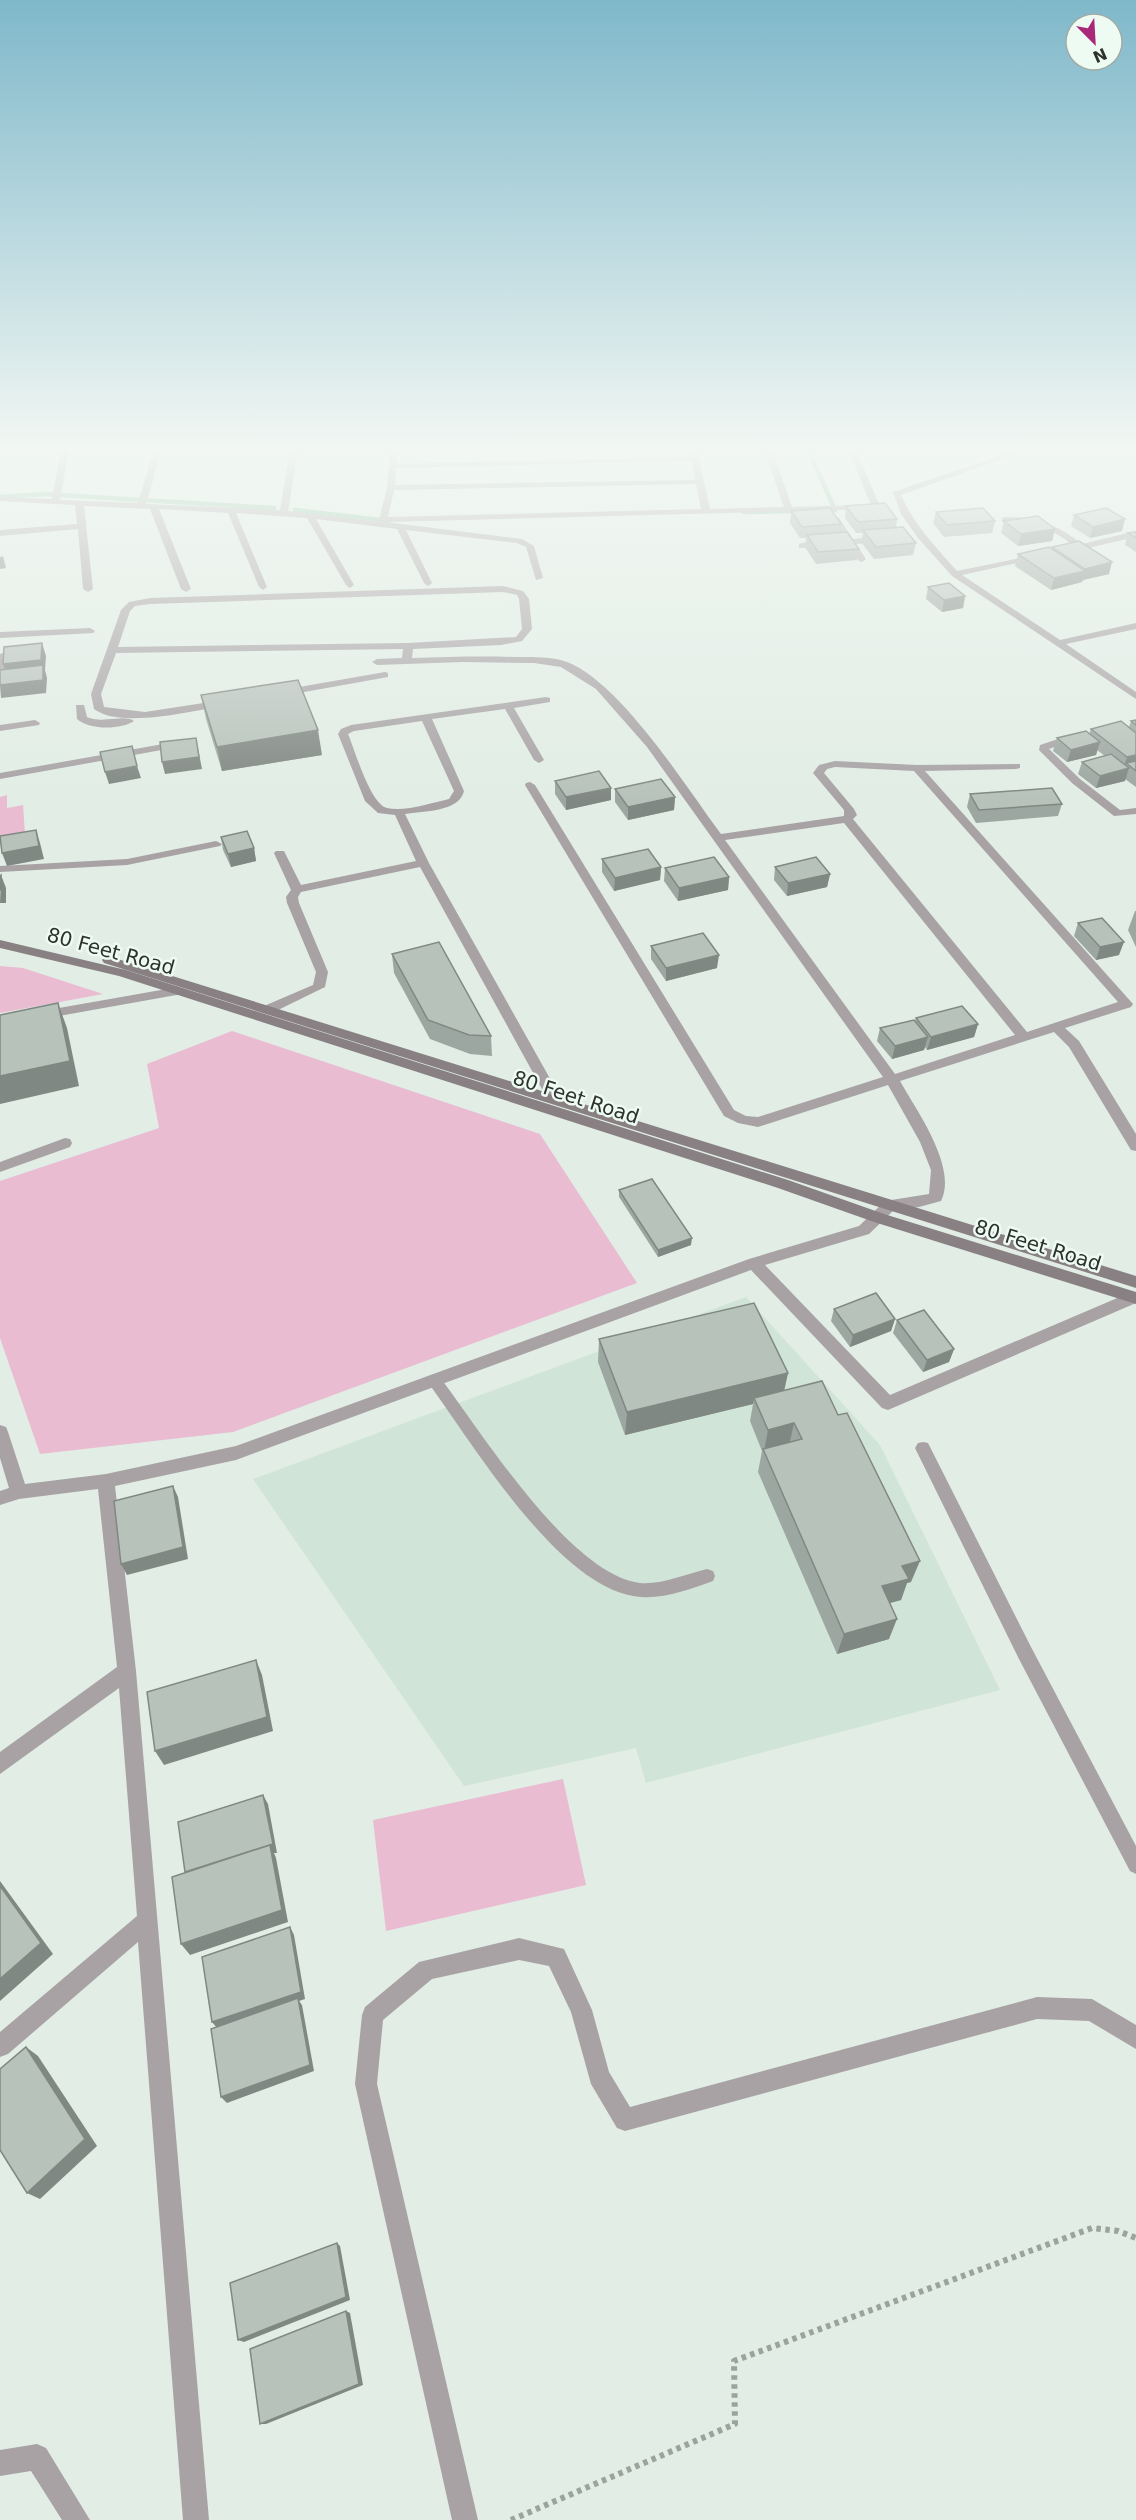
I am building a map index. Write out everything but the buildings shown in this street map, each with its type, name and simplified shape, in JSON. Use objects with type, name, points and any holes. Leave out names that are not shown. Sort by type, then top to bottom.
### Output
[{"type":"main road","name":"80 Feet Road","points":[[0,934],[130,965],[890,1204],[1135,1292]]},
{"type":"main road","name":"80 Feet Road","points":[[0,944],[122,974],[783,1184],[879,1218],[1135,1292]]},
{"type":"street","points":[[86,567],[88,589]]},
{"type":"street","points":[[177,567],[186,589]]},
{"type":"street","points":[[255,567],[263,587]]},
{"type":"street","points":[[340,567],[351,585]]},
{"type":"street","points":[[420,567],[428,583]]},
{"type":"street","points":[[536,567],[539,578]]},
{"type":"street","points":[[948,567],[955,574],[1136,696]]},
{"type":"street","points":[[955,574],[989,567]]},
{"type":"street","points":[[112,650],[408,646],[501,642],[519,639],[527,629],[524,599],[520,593],[503,589],[150,601],[132,604],[126,610],[96,694],[99,710],[117,716],[146,716]]},
{"type":"street","points":[[1058,643],[1136,626]]},
{"type":"street","points":[[0,635],[90,631]]},
{"type":"street","points":[[408,646],[408,661]]},
{"type":"street","points":[[0,678],[3,656]]},
{"type":"street","points":[[0,1498],[19,1492],[106,1481],[236,1453],[754,1263],[864,1230],[879,1218],[890,1204],[919,1202],[936,1197],[938,1170],[927,1142],[891,1078],[643,736],[599,687],[582,674],[563,664],[534,660],[463,658],[376,662]]},
{"type":"street","points":[[271,694],[385,675]]},
{"type":"street","points":[[80,707],[82,719],[89,723],[104,724],[132,721],[146,716],[237,700]]},
{"type":"street","points":[[426,718],[459,791],[457,798],[452,802],[399,812],[382,811],[369,799],[343,734],[345,731],[351,728],[546,700]]},
{"type":"street","points":[[508,706],[539,760]]},
{"type":"street","points":[[0,728],[35,723]]},
{"type":"street","points":[[1067,738],[1044,747],[1044,750],[1076,781],[1118,814],[1136,811]]},
{"type":"street","points":[[0,776],[192,742]]},
{"type":"street","points":[[848,819],[851,815],[849,809],[818,773],[823,767],[835,764],[917,768],[1016,766]]},
{"type":"street","points":[[530,785],[729,1113],[743,1120],[758,1122],[1127,1004],[917,768]]},
{"type":"street","points":[[399,812],[423,863],[555,1100]]},
{"type":"street","points":[[717,838],[848,819]]},
{"type":"street","points":[[848,819],[1024,1037]]},
{"type":"street","points":[[0,869],[118,863],[216,844]]},
{"type":"street","points":[[280,853],[297,890]]},
{"type":"street","points":[[269,1009],[319,987],[322,972],[293,903],[292,897],[297,890],[423,863]]},
{"type":"street","points":[[23,1018],[178,992]]},
{"type":"street","points":[[1056,1027],[1074,1044],[1136,1146]]},
{"type":"street","points":[[0,1167],[65,1143]]},
{"type":"street","points":[[754,1263],[888,1403],[1135,1292]]},
{"type":"street","points":[[0,1432],[19,1492]]},
{"type":"street","points":[[106,1481],[127,1671],[196,2520]]},
{"type":"street","points":[[0,1764],[127,1671]]},
{"type":"street","points":[[0,2046],[147,1921]]},
{"type":"street","points":[[465,2520],[366,2084],[374,2015],[427,1970],[519,1949],[556,1957],[581,2010],[599,2076],[625,2120],[1036,2008],[1092,2010],[1136,2038]]},
{"type":"street","points":[[0,2463],[37,2457],[76,2520]]},
{"type":"lane","points":[[434,1380],[485,1453],[526,1504],[574,1557],[617,1585],[640,1590],[707,1576]]},
{"type":"lane","points":[[923,1448],[1025,1653],[1136,1865]]},
{"type":"path","points":[[511,2520],[735,2424],[734,2361],[1092,2228],[1118,2231],[1136,2238]]},
{"type":"shaded area","points":[[7,795],[7,808],[23,805],[25,834],[0,838],[0,797]]},
{"type":"shaded area","points":[[0,966],[23,968],[103,994],[0,1013]]},
{"type":"shaded area","points":[[232,1031],[540,1134],[637,1283],[233,1432],[40,1454],[0,1338],[0,1181],[159,1128],[147,1064]]},
{"type":"shaded area","points":[[746,1297],[880,1445],[1000,1690],[646,1783],[636,1748],[464,1786],[253,1479]]},
{"type":"shaded area","points":[[563,1779],[586,1885],[386,1931],[373,1820]]}]
